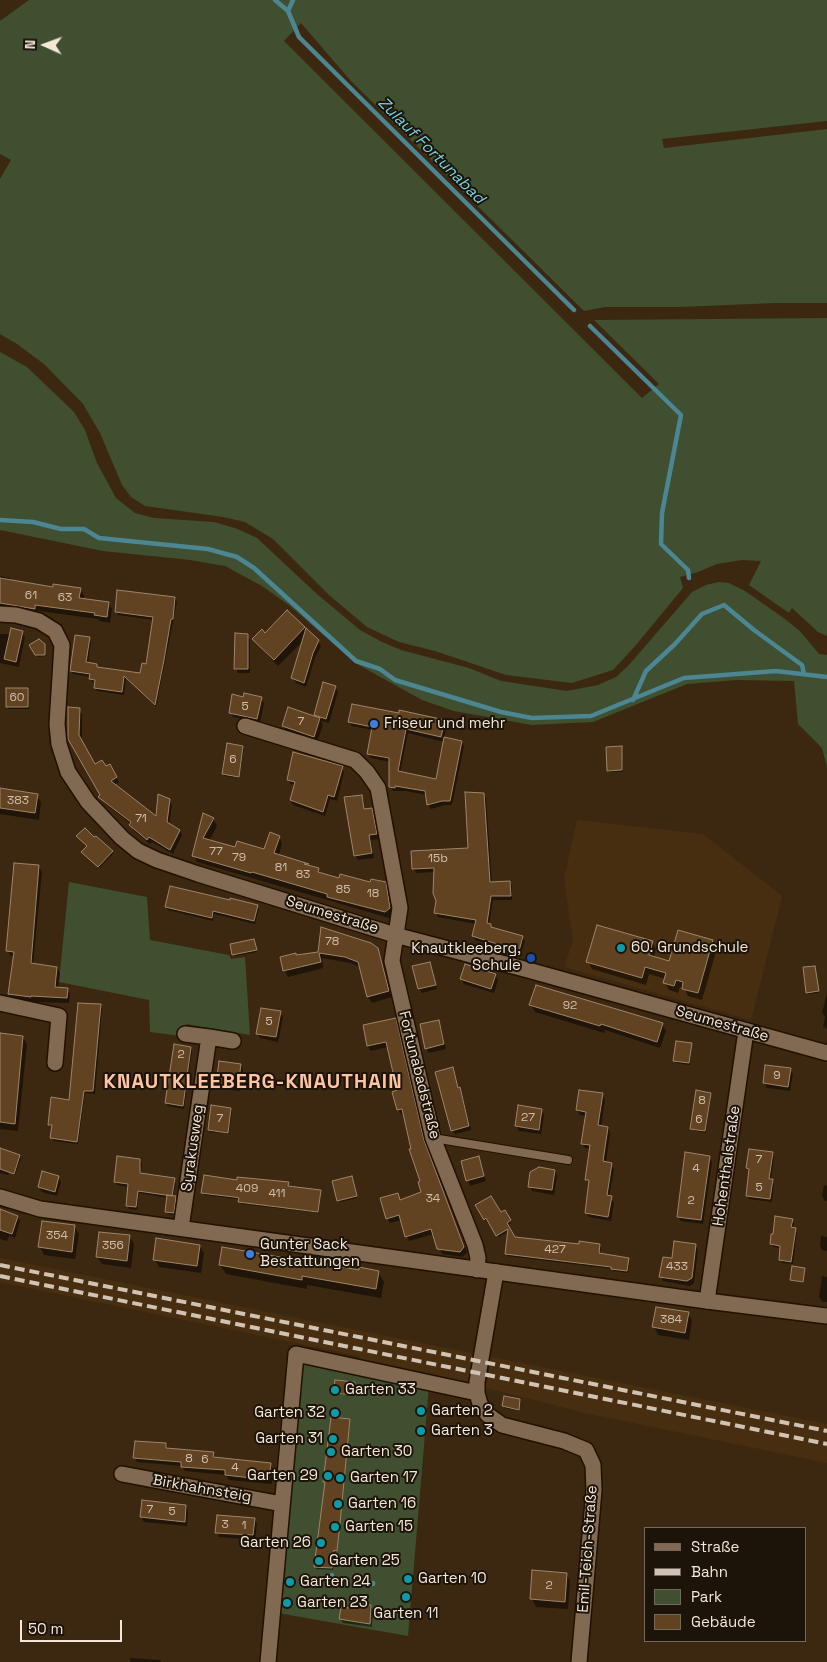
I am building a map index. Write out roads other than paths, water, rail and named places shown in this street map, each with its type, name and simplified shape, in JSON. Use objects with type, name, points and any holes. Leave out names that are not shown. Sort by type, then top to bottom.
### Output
[{"type":"street","name":"Seumestraße","points":[[0,614],[16,615],[39,621],[55,630],[62,645],[57,724],[62,753],[68,772],[88,802],[122,838],[138,851],[157,860],[207,877],[395,935],[827,1053]]},
{"type":"street","name":"Fortunabadstraße","points":[[245,726],[355,760],[367,772],[378,788],[400,908],[392,961],[433,1138],[475,1245],[478,1258],[477,1270]]},
{"type":"street","points":[[0,1003],[59,1016],[56,1063]]},
{"type":"street","name":"Hohenthalstraße","points":[[707,1301],[746,1031]]},
{"type":"street","points":[[186,1034],[233,1042]]},
{"type":"street","name":"Syrakusweg","points":[[181,1228],[209,1038]]},
{"type":"street","points":[[0,1197],[40,1209],[477,1270],[827,1316]]},
{"type":"street","points":[[268,1662],[296,1354],[477,1393],[477,1382],[496,1272]]},
{"type":"street","name":"Emil-Teich-Straße","points":[[477,1393],[480,1404],[488,1416],[502,1425],[564,1441],[586,1450],[593,1465],[594,1490],[579,1662]]},
{"type":"street","name":"Birkhahnsteig","points":[[122,1474],[282,1504]]},
{"type":"lane","points":[[433,1138],[568,1160]]},
{"type":"waterway","points":[[275,0],[288,11]]},
{"type":"waterway","name":"Zulauf Fortunabad","points":[[293,0],[288,11],[299,37],[574,310]]},
{"type":"waterway","name":"Zulauf Fortunabad","points":[[590,326],[681,415],[662,513],[661,544],[688,570],[689,578]]},
{"type":"waterway","points":[[0,520],[33,522],[61,529],[84,529],[99,538],[208,549],[237,557],[254,568],[356,661],[380,669],[395,680],[501,712],[532,718],[591,716],[684,678],[776,671],[827,677]]},
{"type":"waterway","points":[[633,700],[646,671],[675,644],[702,614],[724,605],[754,630],[802,665],[804,674]]},
{"type":"railway","points":[[0,1265],[827,1431]]},
{"type":"railway","points":[[0,1276],[827,1444]]},
{"type":"place","name":"Friseur und mehr","points":[[374,724]]},
{"type":"place","name":"60. Grundschule","points":[[621,948]]},
{"type":"place","name":"Knautkleeberg, Schule","points":[[531,958]]},
{"type":"place","name":"Gunter Sack Bestattungen","points":[[250,1254]]},
{"type":"place","name":"Garten 33","points":[[335,1390]]},
{"type":"place","name":"Garten 2","points":[[421,1411]]},
{"type":"place","name":"Garten 32","points":[[335,1413]]},
{"type":"place","name":"Garten 3","points":[[421,1431]]},
{"type":"place","name":"Garten 31","points":[[333,1439]]},
{"type":"place","name":"Garten 30","points":[[331,1452]]},
{"type":"place","name":"Garten 29","points":[[328,1476]]},
{"type":"place","name":"Garten 17","points":[[340,1478]]},
{"type":"place","name":"Garten 16","points":[[338,1504]]},
{"type":"place","name":"Garten 15","points":[[335,1527]]},
{"type":"place","name":"Garten 26","points":[[321,1543]]},
{"type":"place","name":"Garten 25","points":[[319,1561]]},
{"type":"place","name":"Garten 10","points":[[408,1579]]},
{"type":"place","name":"Garten 24","points":[[290,1582]]},
{"type":"place","name":"Garten 11","points":[[406,1597]]},
{"type":"place","name":"Garten 23","points":[[287,1603]]},
{"type":"district","name":"KNAUTKLEEBERG-KNAUTHAIN","points":[[253,1083]]}]
